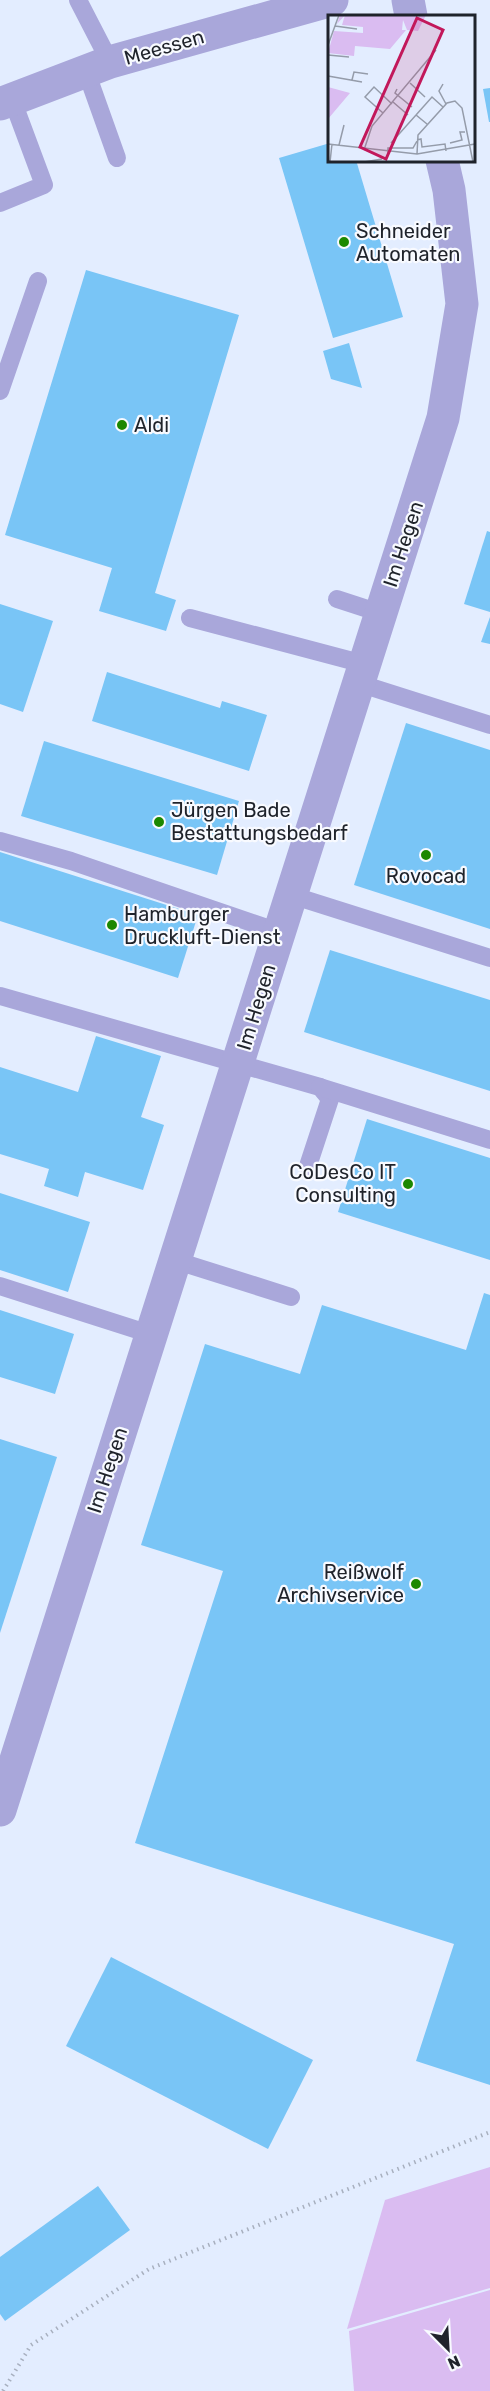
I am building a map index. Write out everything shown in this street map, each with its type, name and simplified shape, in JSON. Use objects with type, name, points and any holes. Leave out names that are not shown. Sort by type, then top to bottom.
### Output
[{"type":"street","name":"Meessen","points":[[6,101],[98,67],[332,0]]},
{"type":"street","points":[[408,0],[411,15]]},
{"type":"street","name":"Im Hegen","points":[[0,1810],[443,418],[462,303],[449,190],[442,162]]},
{"type":"lane","points":[[78,0],[98,67],[117,158]]},
{"type":"lane","points":[[0,203],[44,185],[6,101]]},
{"type":"lane","points":[[0,391],[39,281]]},
{"type":"lane","points":[[337,599],[380,614]]},
{"type":"lane","points":[[190,618],[361,673],[490,725]]},
{"type":"lane","points":[[0,841],[71,861],[279,932]]},
{"type":"lane","points":[[291,895],[490,958]]},
{"type":"lane","points":[[0,996],[239,1062],[490,1140]]},
{"type":"lane","points":[[308,1166],[330,1100],[320,1086]]},
{"type":"lane","points":[[174,1260],[291,1297]]},
{"type":"lane","points":[[0,1286],[150,1334]]},
{"type":"path","points":[[3,2391],[31,2345],[149,2269],[490,2132]]},
{"type":"shaded area","points":[[490,2167],[490,2288],[347,2329],[385,2200]]},
{"type":"shaded area","points":[[490,2290],[490,2391],[354,2391],[349,2331]]},
{"type":"building","points":[[490,88],[490,122],[489,122],[483,89]]},
{"type":"building","points":[[328,144],[328,162],[357,162],[403,317],[333,338],[279,158]]},
{"type":"building","name":"Aldi","points":[[86,270],[239,315],[155,593],[176,600],[166,631],[99,611],[112,568],[5,535]]},
{"type":"building","points":[[349,343],[362,388],[331,379],[323,351]]},
{"type":"building","points":[[487,531],[490,532],[490,612],[464,604]]},
{"type":"building","points":[[0,604],[53,621],[23,712],[0,704]]},
{"type":"building","points":[[490,617],[490,644],[481,642]]},
{"type":"building","points":[[107,672],[220,708],[222,701],[267,715],[249,771],[92,721]]},
{"type":"building","points":[[406,723],[490,750],[490,929],[354,885]]},
{"type":"building","points":[[44,741],[239,801],[217,875],[21,816]]},
{"type":"building","points":[[0,852],[198,915],[178,978],[0,921]]},
{"type":"building","points":[[330,950],[490,1000],[490,1091],[304,1032]]},
{"type":"building","points":[[96,1036],[161,1056],[141,1117],[164,1125],[143,1190],[85,1172],[78,1197],[44,1186],[49,1169],[0,1154],[0,1067],[78,1092]]},
{"type":"building","points":[[367,1119],[490,1158],[490,1260],[338,1212]]},
{"type":"building","points":[[0,1193],[90,1222],[68,1292],[0,1270]]},
{"type":"building","points":[[484,1293],[490,1295],[490,2085],[416,2061],[454,1944],[135,1843],[223,1571],[141,1545],[205,1344],[300,1374],[322,1305],[466,1350]]},
{"type":"building","points":[[0,1310],[74,1334],[55,1394],[0,1377]]},
{"type":"building","points":[[0,1439],[57,1457],[0,1633]]},
{"type":"building","points":[[111,1957],[313,2060],[268,2149],[66,2046]]},
{"type":"building","points":[[98,2186],[130,2230],[5,2321],[0,2314],[0,2257]]},
{"type":"place","name":"Schneider Automaten","points":[[344,242]]},
{"type":"place","name":"Aldi","points":[[122,425]]},
{"type":"place","name":"Jürgen Bade Bestattungsbedarf","points":[[159,822]]},
{"type":"place","name":"Rovocad","points":[[426,855]]},
{"type":"place","name":"Hamburger Druckluft-Dienst","points":[[112,925]]},
{"type":"place","name":"CoDesCo IT Consulting","points":[[408,1184]]},
{"type":"place","name":"Reißwolf Archivservice","points":[[416,1584]]}]
